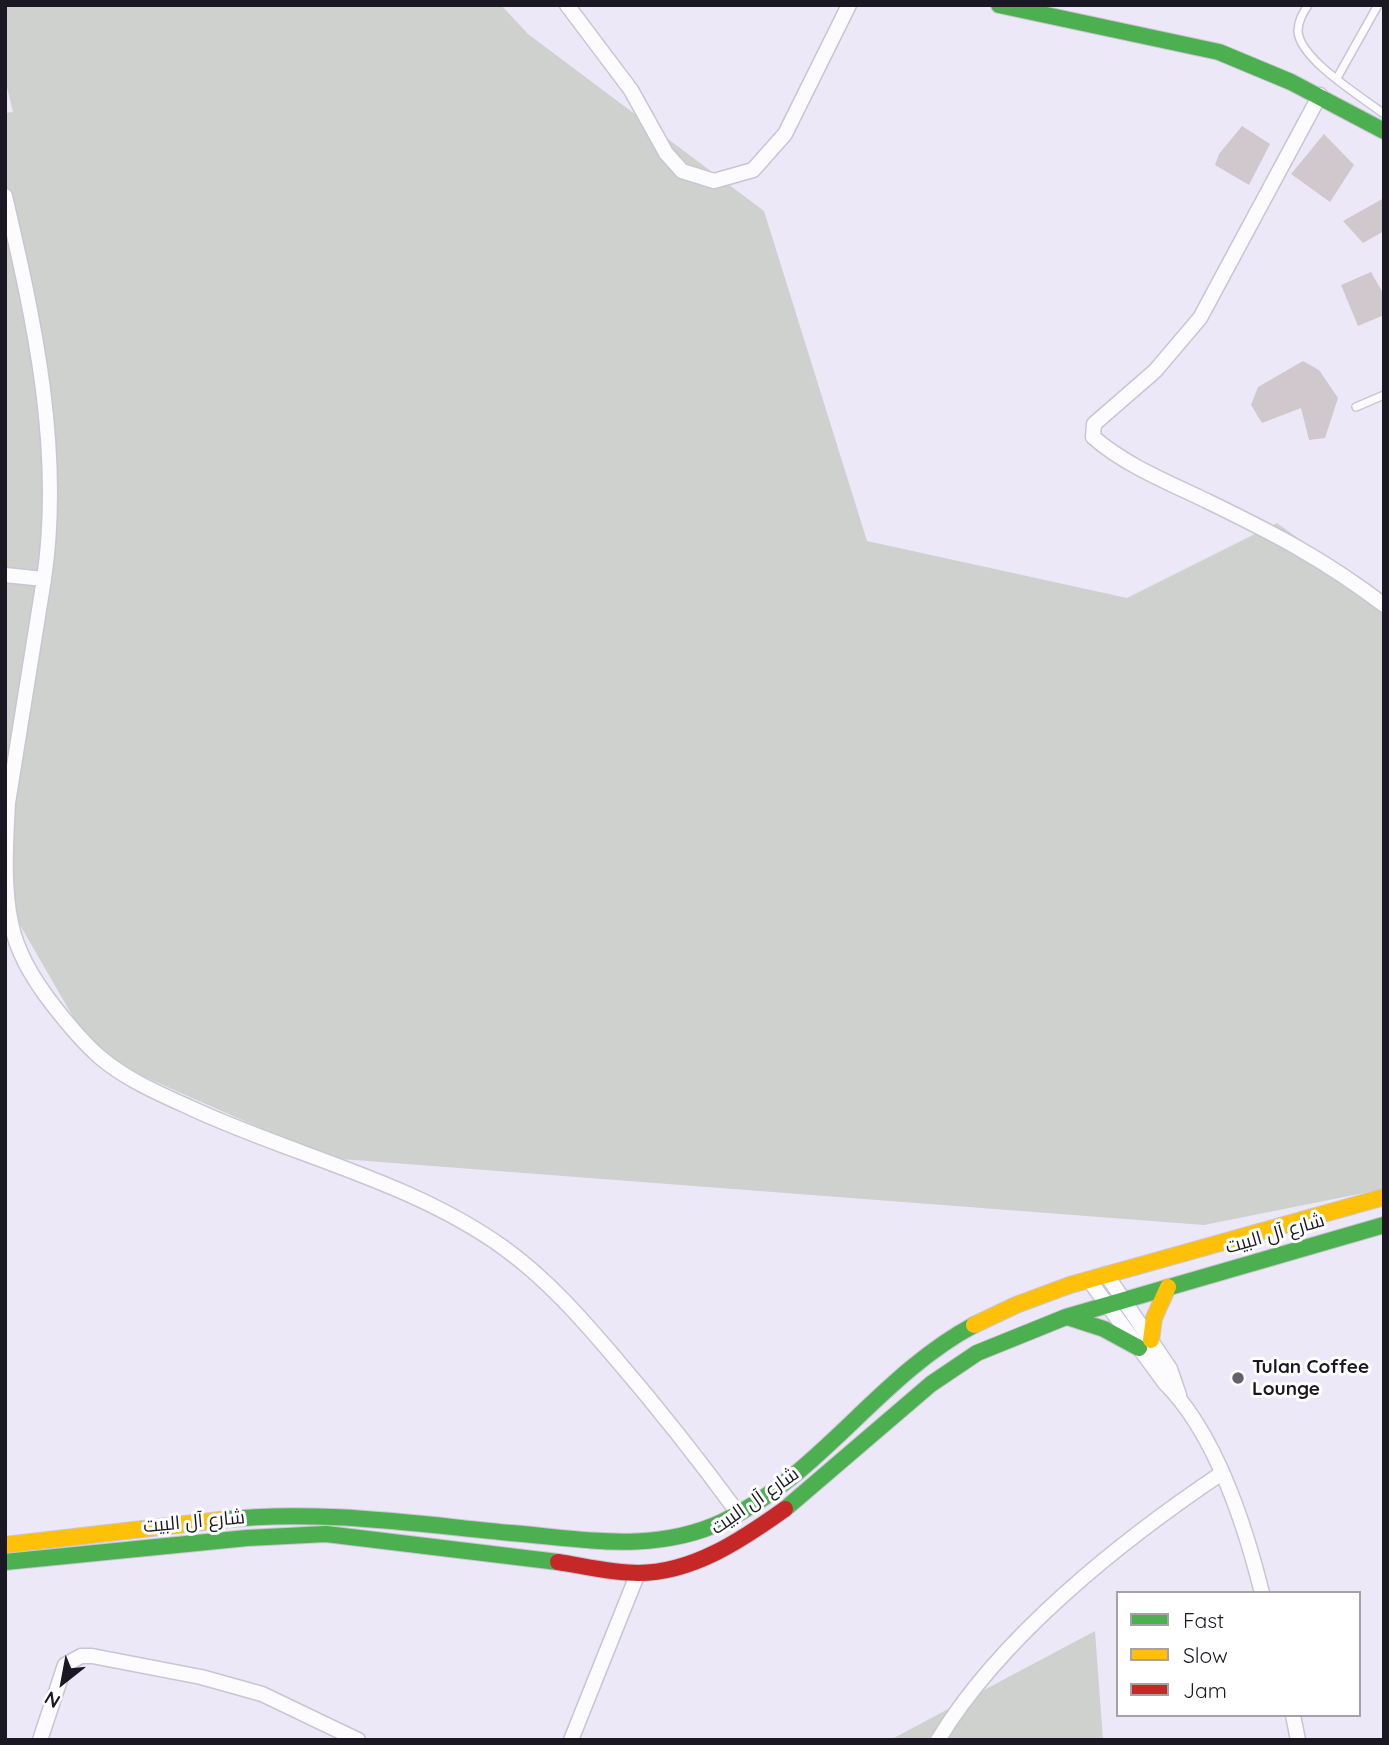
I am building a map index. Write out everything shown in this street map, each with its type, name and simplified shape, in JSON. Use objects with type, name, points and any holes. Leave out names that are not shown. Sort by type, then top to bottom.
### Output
[{"type":"street","points":[[566,5],[631,90],[666,153],[682,171],[714,181],[752,170],[785,134],[849,5]]},
{"type":"street","points":[[999,5],[1082,25],[1205,48],[1264,68],[1384,131]]},
{"type":"street","points":[[1320,96],[1200,318],[1155,371],[1094,424],[1093,437],[1124,460],[1296,545],[1328,564],[1384,605]]},
{"type":"street","points":[[5,196],[39,363],[47,427],[50,501],[44,579],[8,803],[6,837],[11,923],[20,950],[38,986],[101,1058],[136,1082],[238,1130],[420,1200],[460,1220],[505,1248],[551,1287],[600,1340],[664,1415],[738,1513]]},
{"type":"street","points":[[5,575],[44,579]]},
{"type":"street","name":"شارع آل البيت","points":[[5,1545],[246,1517],[326,1516],[638,1544],[694,1533],[738,1513],[788,1477],[877,1395],[942,1345],[1001,1311],[1106,1274],[1384,1198]]},
{"type":"street","name":"شارع آل البيت","points":[[5,1562],[222,1540],[326,1534],[428,1544],[638,1573],[677,1567],[742,1540],[804,1496],[957,1365],[977,1353],[1106,1304],[1384,1225]]},
{"type":"street","points":[[1106,1274],[1123,1299],[1145,1344]]},
{"type":"street","points":[[1089,1280],[1106,1304],[1175,1377],[1178,1395],[1222,1473],[1261,1591]]},
{"type":"street","points":[[1145,1344],[1168,1287]]},
{"type":"street","points":[[1066,1317],[1145,1344]]},
{"type":"street","points":[[938,1740],[987,1674],[1034,1624],[1127,1541],[1222,1473]]},
{"type":"street","points":[[575,1738],[638,1573]]},
{"type":"street","points":[[40,1740],[65,1665],[81,1656],[92,1656],[189,1674],[262,1695],[358,1740]]},
{"type":"street","points":[[1293,1717],[1298,1740]]},
{"type":"lane","points":[[1308,5],[1300,19],[1301,42],[1308,54],[1384,114]]},
{"type":"lane","points":[[1337,78],[1378,5]]},
{"type":"lane","points":[[1356,407],[1384,395]]},
{"type":"shaded area","points":[[5,5],[501,5],[528,34],[764,211],[867,541],[1127,598],[1277,523],[1384,601],[1384,1189],[1204,1225],[328,1158],[95,1055],[5,899],[5,113],[13,112],[5,79]]},
{"type":"shaded area","points":[[1095,1631],[1103,1740],[890,1740]]},
{"type":"building","points":[[1242,126],[1270,144],[1249,185],[1215,165],[1219,154]]},
{"type":"building","points":[[1324,134],[1354,165],[1330,202],[1291,174]]},
{"type":"building","points":[[1384,198],[1384,231],[1363,243],[1343,221]]},
{"type":"building","points":[[1371,272],[1384,295],[1384,315],[1358,326],[1341,285]]},
{"type":"building","points":[[1303,361],[1319,370],[1338,398],[1325,438],[1309,440],[1301,408],[1262,423],[1251,405],[1258,387]]},
{"type":"traffic: fast","points":[[999,5],[1219,52],[1291,82],[1384,131]]},
{"type":"traffic: fast","points":[[785,1509],[931,1384],[977,1353],[1066,1317],[1384,1225]]},
{"type":"traffic: fast","points":[[1067,1317],[1104,1329],[1139,1348]]},
{"type":"traffic: fast","points":[[220,1520],[329,1517],[592,1541],[672,1538],[724,1521],[758,1501],[821,1452],[909,1370],[974,1325]]},
{"type":"traffic: fast","points":[[5,1562],[247,1538],[326,1534],[558,1562]]},
{"type":"traffic: slow","points":[[974,1325],[1016,1305],[1070,1285],[1384,1197]]},
{"type":"traffic: slow","points":[[1151,1340],[1154,1318],[1168,1287]]},
{"type":"traffic: slow","points":[[5,1545],[220,1520]]},
{"type":"traffic: jam","points":[[558,1562],[628,1573],[678,1567],[698,1561],[735,1542],[785,1509]]},
{"type":"place","name":"Tulan Coffee Lounge","points":[[1238,1378]]}]
